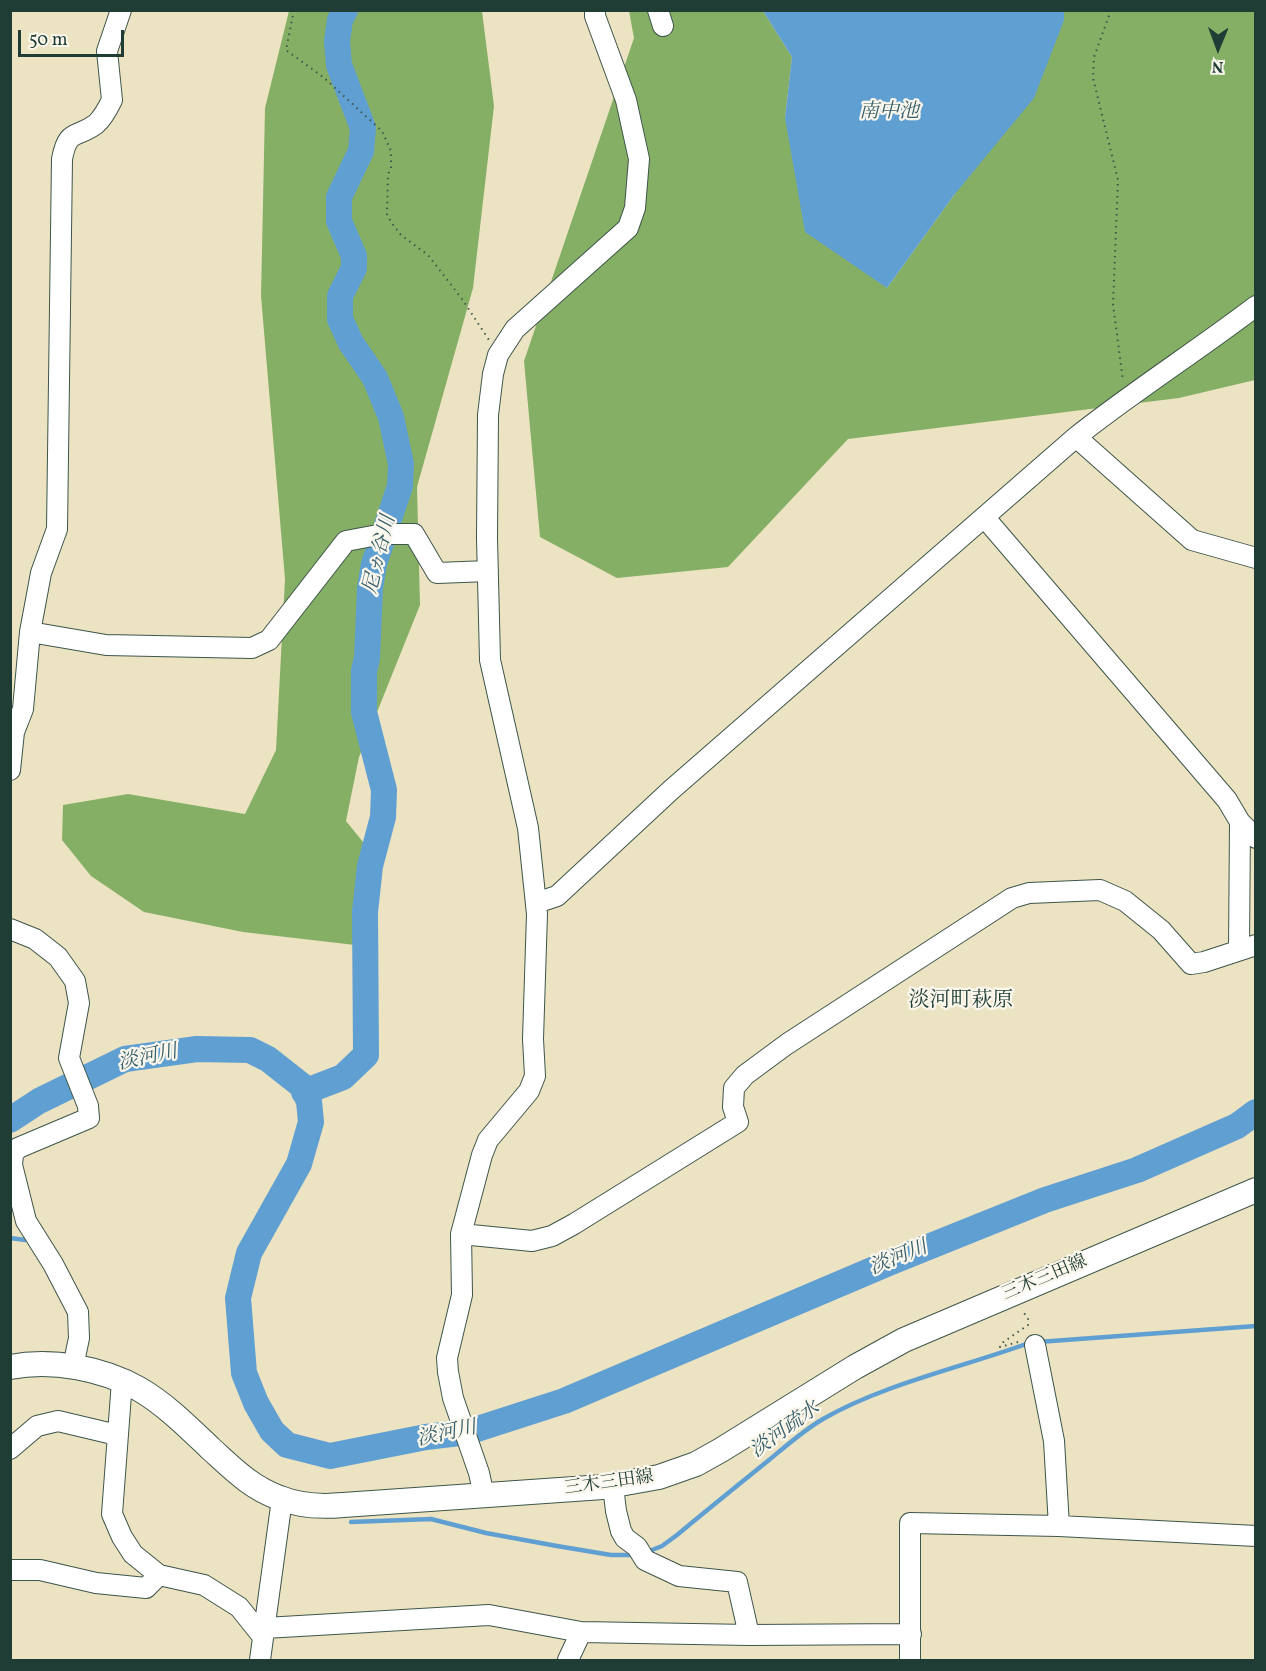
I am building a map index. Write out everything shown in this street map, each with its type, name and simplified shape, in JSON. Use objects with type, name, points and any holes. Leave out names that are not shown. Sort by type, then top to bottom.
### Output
[{"type":"main road","name":"三木三田線","points":[[10,1367],[36,1364],[69,1366],[122,1381],[150,1396],[246,1480],[282,1499],[308,1505],[334,1506],[482,1484],[613,1486],[659,1477],[703,1460],[893,1345],[1256,1190]]},
{"type":"street","points":[[10,770],[14,732],[23,709],[30,632],[41,573],[57,529],[62,159],[66,142],[76,133],[96,123],[112,100],[107,51],[121,10]]},
{"type":"street","points":[[482,1484],[457,1408],[449,1380],[447,1362],[462,1295],[461,1234],[484,1147],[529,1091],[535,1076],[536,903],[528,828],[490,660],[488,415],[493,374],[498,355],[515,329],[627,228],[635,208],[639,159],[626,100],[595,16],[595,10]]},
{"type":"street","points":[[536,903],[556,896],[671,790],[1076,437],[1125,399],[1256,306]]},
{"type":"street","points":[[1076,437],[1191,540],[1256,558]]},
{"type":"street","points":[[985,518],[1227,800],[1240,822],[1256,838]]},
{"type":"street","points":[[30,632],[106,645],[252,648],[269,640],[346,541],[383,534],[414,534],[437,573],[488,572]]},
{"type":"street","points":[[461,1234],[538,1241],[574,1224],[738,1122],[733,1107],[734,1089],[745,1075],[787,1044],[1012,898],[1029,893],[1100,890],[1125,901],[1152,923],[1191,964],[1247,947],[1240,822]]},
{"type":"street","points":[[10,929],[35,939],[58,957],[75,981],[79,1004],[69,1058],[89,1118],[13,1151],[12,1165],[26,1221],[53,1264],[78,1312],[79,1338],[69,1366]]},
{"type":"street","points":[[1030,1343],[1054,1441],[1058,1517]]},
{"type":"street","points":[[122,1381],[112,1514],[122,1537],[133,1554],[159,1575],[204,1585],[238,1607],[264,1633],[489,1615],[581,1632],[749,1635],[911,1634]]},
{"type":"street","points":[[10,1449],[37,1426],[58,1421],[117,1435]]},
{"type":"street","points":[[613,1486],[621,1531],[625,1538],[653,1565],[679,1576],[737,1582],[749,1635]]},
{"type":"street","points":[[260,1660],[282,1499]]},
{"type":"street","points":[[910,1660],[910,1523],[1058,1517],[1256,1536]]},
{"type":"street","points":[[10,1570],[40,1570],[96,1583],[146,1588],[159,1575]]},
{"type":"street","points":[[568,1660],[581,1632]]},
{"type":"path","points":[[294,10],[286,50],[323,77],[382,131],[391,151],[387,214],[391,222],[402,235],[428,255],[462,298],[498,355]]},
{"type":"path","points":[[1111,10],[1094,57],[1093,78],[1118,180],[1113,304],[1125,399]]},
{"type":"path","points":[[1012,1293],[1029,1323],[1024,1329],[1002,1343],[1000,1347],[1030,1343]]},
{"type":"green space","points":[[289,11],[482,11],[494,106],[473,288],[417,487],[420,605],[359,757],[346,821],[380,863],[355,945],[243,932],[144,912],[91,876],[62,840],[63,805],[128,794],[245,814],[276,750],[285,579],[261,296],[265,108]]},
{"type":"green space","points":[[629,11],[763,11],[792,57],[785,118],[887,288],[954,195],[1064,20],[1064,11],[1255,11],[1255,380],[1179,398],[848,439],[728,567],[617,578],[540,537],[524,361],[634,38]]},
{"type":"water","name":"南中池","points":[[763,11],[1064,11],[1064,20],[1034,98],[954,195],[887,288],[805,232],[785,118],[792,57]]},
{"type":"waterway","name":"尼ヵ谷川","points":[[304,1092],[343,1077],[366,1055],[365,912],[370,866],[383,817],[384,790],[364,712],[364,671],[374,564],[400,486],[401,464],[391,417],[375,378],[351,343],[340,319],[340,296],[354,268],[354,256],[339,221],[339,197],[361,151],[363,128],[339,65],[337,41],[340,20],[345,10]]},
{"type":"waterway","name":"淡河川","points":[[10,1120],[39,1101],[125,1059],[197,1049],[250,1050],[268,1059],[301,1085],[309,1101],[311,1122],[299,1164],[249,1253],[238,1298],[244,1373],[256,1403],[272,1431],[287,1445],[330,1456],[426,1437],[468,1432],[564,1401],[891,1262],[1045,1200],[1137,1170],[1237,1126],[1256,1112]]},
{"type":"waterway","name":"淡河疏水","points":[[10,1238],[25,1240]]},
{"type":"waterway","name":"淡河疏水","points":[[1038,1342],[1256,1326]]},
{"type":"waterway","name":"淡河疏水","points":[[647,1552],[662,1546],[677,1535],[795,1438],[823,1419],[898,1386],[1029,1343]]},
{"type":"waterway","name":"淡河疏水","points":[[351,1522],[431,1519],[486,1533],[557,1546],[611,1555],[636,1555]]},
{"type":"district","name":"淡河町萩原","points":[[961,1002]]}]
